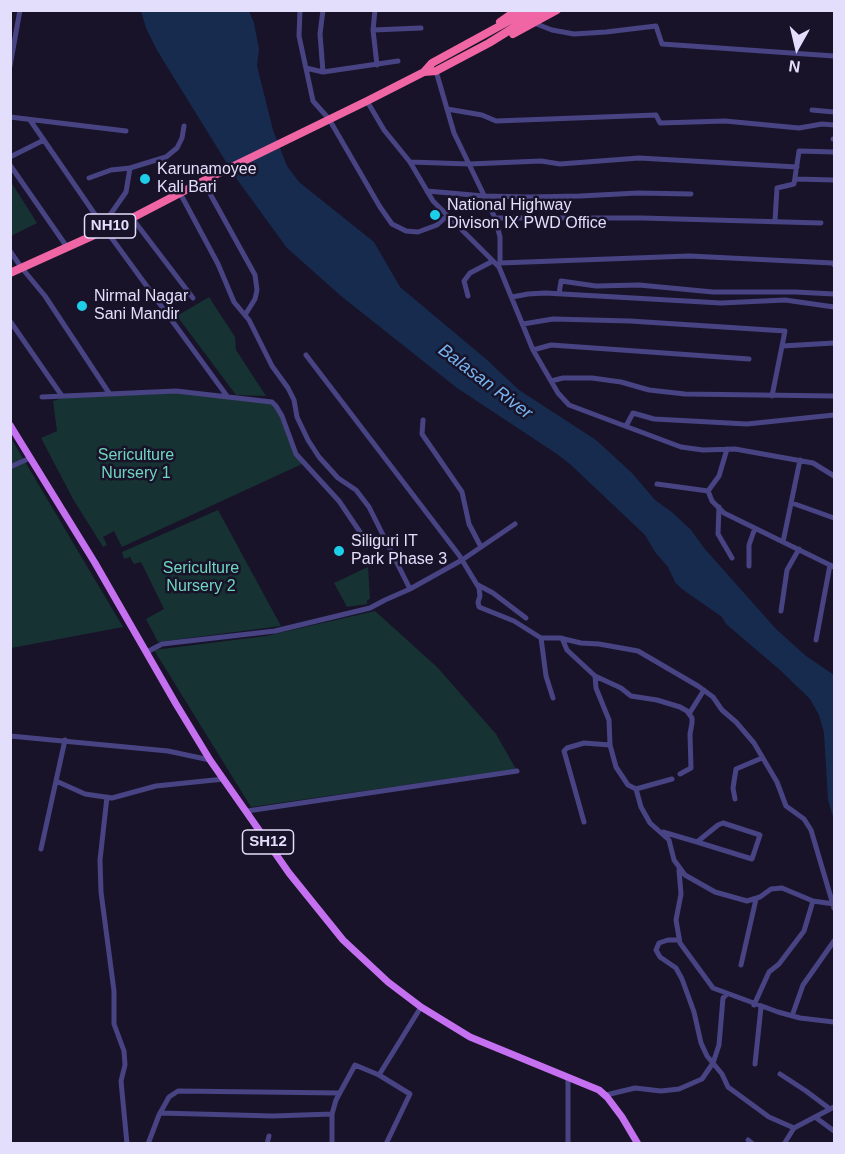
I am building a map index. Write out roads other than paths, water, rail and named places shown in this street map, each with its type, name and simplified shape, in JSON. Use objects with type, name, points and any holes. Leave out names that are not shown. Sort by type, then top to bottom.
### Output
[{"type":"highway","points":[[517,10],[484,33],[486,40],[492,44],[557,10]]},
{"type":"highway","name":"NH10","points":[[424,72],[436,71],[529,10]]},
{"type":"highway","name":"NH10","points":[[10,273],[104,227],[132,218],[424,72],[432,63],[486,40],[542,10]]},
{"type":"main road","name":"SH12","points":[[10,425],[210,760],[290,873],[343,940],[388,982],[421,1007],[470,1037],[599,1090],[606,1095],[638,1143]]},
{"type":"street","points":[[10,66],[20,10]]},
{"type":"street","points":[[300,10],[299,36],[313,101],[329,119],[380,207],[393,224],[406,231],[418,232],[437,225],[447,216]]},
{"type":"street","points":[[323,10],[320,34],[323,72]]},
{"type":"street","points":[[375,10],[373,30],[377,65]]},
{"type":"street","points":[[534,23],[552,30],[574,34],[656,26],[662,44],[834,56]]},
{"type":"street","points":[[373,30],[421,28]]},
{"type":"street","points":[[306,68],[323,72],[398,61]]},
{"type":"street","points":[[436,71],[454,133],[495,218],[500,237],[497,263]]},
{"type":"street","points":[[367,101],[384,130],[410,162],[433,201],[497,263],[533,350],[558,393],[569,405],[681,447],[704,450],[727,449],[800,460],[813,463],[834,476]]},
{"type":"street","points":[[447,109],[496,121],[656,115],[660,123],[724,121],[799,128],[822,123],[834,124]]},
{"type":"street","points":[[812,110],[834,112]]},
{"type":"street","points":[[10,117],[126,131]]},
{"type":"street","points":[[30,120],[104,227],[227,396]]},
{"type":"street","points":[[89,178],[111,170],[130,168],[166,157],[177,148],[184,126]]},
{"type":"street","points":[[10,157],[44,140]]},
{"type":"street","points":[[775,221],[777,188],[794,184],[799,151],[834,152]]},
{"type":"street","points":[[410,162],[469,164],[541,161],[560,164],[639,158],[797,167]]},
{"type":"street","points":[[10,165],[67,247]]},
{"type":"street","points":[[104,227],[126,192],[130,168]]},
{"type":"street","points":[[206,179],[255,274],[257,290],[255,299],[245,315]]},
{"type":"street","points":[[795,179],[834,180]]},
{"type":"street","points":[[427,191],[484,196],[691,194]]},
{"type":"street","points":[[180,193],[218,264],[234,302],[245,315],[272,366],[288,388],[294,400],[297,417],[308,440],[319,457],[338,478],[356,490],[369,507],[410,589]]},
{"type":"street","points":[[495,218],[609,217],[821,223]]},
{"type":"street","points":[[132,218],[193,298]]},
{"type":"street","points":[[10,251],[45,296],[110,393]]},
{"type":"street","points":[[468,296],[464,281],[470,273],[497,263],[689,256],[833,263],[834,265]]},
{"type":"street","points":[[559,294],[561,281],[596,286],[639,285],[713,292],[834,294]]},
{"type":"street","points":[[512,297],[528,294],[559,294],[721,303],[785,300],[834,307]]},
{"type":"street","points":[[523,324],[553,320],[619,321],[785,331],[772,396]]},
{"type":"street","points":[[10,321],[62,396]]},
{"type":"street","points":[[782,345],[834,343]]},
{"type":"street","points":[[533,350],[551,345],[749,359]]},
{"type":"street","points":[[306,355],[462,560],[480,592],[479,607],[514,621],[541,638],[562,638],[638,651],[649,655],[713,697],[722,710],[746,733],[779,786],[784,804],[804,819],[811,830],[834,905],[813,901],[782,888],[771,890],[756,899],[747,901],[715,892],[688,878],[679,868],[670,842],[661,831]]},
{"type":"street","points":[[551,381],[563,378],[592,378],[621,382],[649,390],[686,394],[834,396]]},
{"type":"street","points":[[42,397],[176,391],[275,404],[282,416],[294,452],[339,501],[362,535]]},
{"type":"street","points":[[627,426],[633,413],[654,419],[747,424],[834,416]]},
{"type":"street","points":[[423,420],[422,434],[462,492],[469,524],[481,547]]},
{"type":"street","points":[[708,491],[719,476],[727,449]]},
{"type":"street","points":[[10,467],[30,458]]},
{"type":"street","points":[[783,542],[800,460]]},
{"type":"street","points":[[657,484],[708,491]]},
{"type":"street","points":[[708,491],[712,501],[724,513],[832,566],[816,640]]},
{"type":"street","points":[[792,503],[834,518]]},
{"type":"street","points":[[719,507],[718,534],[732,558]]},
{"type":"street","points":[[147,652],[162,644],[275,631],[363,610],[410,589],[462,560],[515,524]]},
{"type":"street","points":[[749,566],[749,545],[755,528]]},
{"type":"street","points":[[781,611],[787,570],[799,549]]},
{"type":"street","points":[[476,584],[494,593],[526,618]]},
{"type":"street","points":[[541,638],[546,676],[553,698]]},
{"type":"street","points":[[562,638],[562,644],[567,650],[595,676],[621,688],[632,696],[680,707],[689,714],[692,723],[691,768],[680,774]]},
{"type":"street","points":[[595,676],[595,684],[609,720],[610,745],[616,767],[628,785],[636,789],[672,779]]},
{"type":"street","points":[[689,714],[704,690]]},
{"type":"street","points":[[10,736],[168,751],[210,760]]},
{"type":"street","points":[[41,849],[65,740]]},
{"type":"street","points":[[584,822],[564,755],[565,750],[584,742],[610,745]]},
{"type":"street","points":[[735,800],[733,788],[736,769],[762,758]]},
{"type":"street","points":[[247,811],[517,771]]},
{"type":"street","points":[[56,781],[85,794],[112,798],[156,786],[224,779]]},
{"type":"street","points":[[636,789],[646,817],[661,831],[697,843],[752,859],[760,835],[723,823],[697,843]]},
{"type":"street","points":[[107,797],[100,860],[101,891],[114,991],[114,1024],[124,1051],[125,1065],[121,1081],[127,1143]]},
{"type":"street","points":[[679,868],[681,894],[676,920],[680,940],[714,988],[754,1005],[792,1016],[834,1022]]},
{"type":"street","points":[[741,965],[756,899]]},
{"type":"street","points":[[754,1005],[769,972],[779,964],[804,931],[813,901]]},
{"type":"street","points":[[680,940],[659,943],[656,950],[660,957],[676,968],[679,973],[707,1056],[722,1074],[728,1087],[769,1117],[794,1128]]},
{"type":"street","points":[[792,1016],[803,985],[834,941]]},
{"type":"street","points":[[606,1095],[635,1088],[661,1091],[679,1089],[702,1079],[713,1063],[719,1045],[723,998],[727,994]]},
{"type":"street","points":[[379,1075],[421,1007]]},
{"type":"street","points":[[755,1064],[761,1007]]},
{"type":"street","points":[[332,1143],[332,1114],[355,1065],[379,1075],[411,1094],[386,1143]]},
{"type":"street","points":[[780,1074],[832,1108],[794,1128],[784,1143]]},
{"type":"street","points":[[568,1077],[568,1143]]},
{"type":"street","points":[[148,1143],[169,1097],[178,1091],[340,1094]]},
{"type":"street","points":[[160,1113],[273,1116],[332,1114]]},
{"type":"street","points":[[815,1117],[834,1131]]},
{"type":"street","points":[[267,1143],[269,1136]]},
{"type":"water","name":"Balasan River","points":[[141,11],[249,11],[259,49],[257,66],[273,130],[287,166],[299,182],[374,242],[400,287],[486,359],[519,390],[596,440],[632,473],[655,500],[691,530],[704,548],[776,629],[806,656],[834,675],[834,820],[828,800],[824,733],[819,715],[810,699],[726,624],[722,617],[682,589],[675,582],[668,567],[655,552],[645,535],[571,465],[457,388],[341,296],[287,248],[236,178],[158,52],[146,28]]},
{"type":"place","name":"Karunamoyee Kali Bari","points":[[145,179]]},
{"type":"place","name":"National Highway Divison IX PWD Office","points":[[435,215]]},
{"type":"place","name":"Nirmal Nagar Sani Mandir","points":[[82,306]]},
{"type":"place","name":"Siliguri IT Park Phase 3","points":[[339,551]]},
{"type":"park label","name":"Sericulture Nursery 1","points":[[136,465]]},
{"type":"park label","name":"Sericulture Nursery 2","points":[[201,578]]}]
